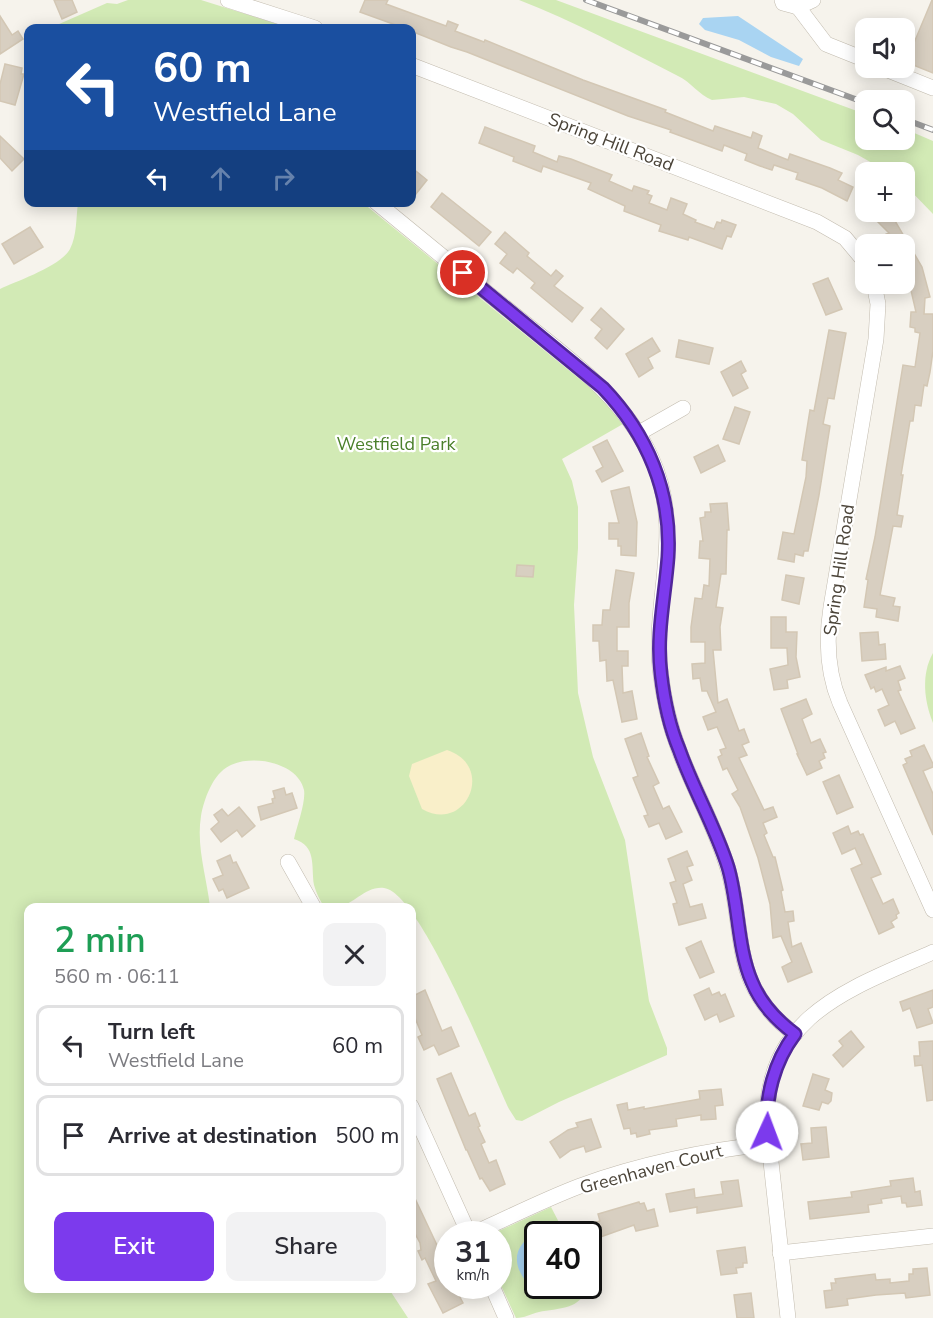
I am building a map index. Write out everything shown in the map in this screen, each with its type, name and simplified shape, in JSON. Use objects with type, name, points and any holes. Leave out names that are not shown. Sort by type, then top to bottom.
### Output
[{"type":"street","points":[[228,0],[303,24]]},
{"type":"street","points":[[782,0],[783,3],[798,7],[826,44],[855,56]]},
{"type":"street","points":[[798,7],[813,0]]},
{"type":"street","name":"Spring Hill Road","points":[[416,67],[810,219],[845,238],[855,250]]},
{"type":"street","points":[[908,78],[933,88]]},
{"type":"street","points":[[382,207],[589,375],[618,404],[639,433],[657,471],[667,519],[668,555],[659,639],[662,687],[669,720],[679,751],[717,836],[728,868],[736,900],[743,952],[750,977],[768,1010],[795,1034]]},
{"type":"street","name":"Spring Hill Road","points":[[876,294],[878,326],[831,607],[828,635],[829,656],[834,685],[840,702],[933,910]]},
{"type":"street","points":[[639,433],[683,408]]},
{"type":"street","points":[[288,862],[311,903]]},
{"type":"street","points":[[788,1318],[766,1119],[769,1091],[779,1062],[795,1034],[817,1011],[840,994],[933,952]]},
{"type":"street","name":"Greenhaven Court","points":[[416,1117],[464,1221]]},
{"type":"street","name":"Greenhaven Court","points":[[500,1221],[573,1189],[603,1179],[707,1152],[768,1144]]},
{"type":"street","points":[[780,1253],[933,1236]]},
{"type":"street","points":[[498,1299],[506,1318]]},
{"type":"green space","points":[[128,0],[201,0],[277,24],[59,24],[107,3],[117,4]]},
{"type":"green space","points":[[519,0],[556,0],[855,110],[855,150],[915,150],[915,133],[933,141],[933,214],[915,195],[915,162],[870,162],[821,140],[793,114],[776,104],[744,97],[712,100],[678,76],[580,26]]},
{"type":"green space","name":"Westfield Park","points":[[78,207],[368,207],[587,385],[608,404],[623,424],[562,459],[572,481],[578,507],[574,605],[578,693],[593,757],[625,840],[649,1001],[667,1048],[667,1055],[559,1102],[522,1121],[516,1120],[453,986],[416,919],[416,903],[404,903],[399,897],[384,888],[377,888],[349,903],[322,903],[314,885],[310,852],[306,846],[294,839],[303,807],[304,790],[300,780],[293,773],[272,763],[249,761],[229,766],[218,775],[207,795],[201,816],[200,839],[209,903],[24,903],[24,1293],[392,1293],[408,1318],[0,1318],[0,289],[58,261],[70,249]]},
{"type":"green space","points":[[933,653],[933,723],[928,706],[925,679]]},
{"type":"green space","points":[[551,1207],[558,1221],[524,1221],[524,1299],[580,1300],[568,1307],[516,1318],[507,1299],[512,1299],[512,1225]]},
{"type":"sand","points":[[447,750],[462,758],[470,769],[472,782],[469,795],[462,806],[451,813],[438,814],[422,809],[409,776],[412,764]]},
{"type":"water","points":[[738,16],[803,59],[799,66],[771,57],[739,40],[705,30],[699,24],[703,18]]},
{"type":"water","points":[[524,1243],[524,1278],[518,1267],[517,1254]]},
{"type":"building","points":[[54,0],[72,0],[77,12],[62,19]]},
{"type":"building","points":[[365,0],[388,0],[386,4],[446,26],[448,21],[458,25],[455,31],[484,42],[485,40],[583,80],[666,110],[665,112],[713,131],[715,126],[751,138],[753,132],[762,136],[758,148],[788,160],[790,154],[830,168],[842,173],[838,180],[853,187],[847,201],[822,188],[796,179],[798,173],[774,165],[772,170],[760,166],[745,160],[747,154],[724,145],[722,151],[416,33],[416,24],[393,24],[360,12]]},
{"type":"building","points":[[933,0],[933,73],[915,66],[915,41]]},
{"type":"building","points":[[0,16],[12,35],[18,31],[23,39],[0,54]]},
{"type":"building","points":[[5,64],[22,68],[21,74],[24,74],[15,105],[0,101],[0,84]]},
{"type":"building","points":[[485,127],[535,146],[533,152],[557,162],[559,156],[571,159],[612,175],[609,181],[632,191],[634,186],[649,191],[647,194],[652,196],[649,203],[667,210],[671,198],[687,204],[683,214],[696,220],[695,222],[714,229],[717,222],[721,223],[722,220],[736,225],[731,237],[727,236],[722,249],[689,237],[688,240],[659,231],[661,225],[624,211],[625,206],[588,189],[591,183],[543,166],[541,172],[513,161],[514,157],[479,143]]},
{"type":"building","points":[[0,136],[24,159],[12,171],[0,158]]},
{"type":"building","points":[[416,171],[427,180],[416,194]]},
{"type":"building","points":[[442,193],[491,232],[479,246],[431,207]]},
{"type":"building","points":[[878,222],[896,222],[903,234],[886,234],[889,233]]},
{"type":"building","points":[[30,227],[43,247],[14,264],[2,244]]},
{"type":"building","points":[[505,232],[529,253],[527,256],[551,276],[556,270],[563,276],[554,286],[583,308],[572,322],[531,288],[535,283],[517,268],[513,273],[500,263],[507,254],[495,244]]},
{"type":"building","points":[[915,255],[922,267],[930,297],[925,298],[924,314],[933,314],[933,351],[921,406],[915,405],[913,421],[910,421],[897,515],[903,516],[901,527],[893,526],[880,595],[895,598],[893,606],[900,607],[898,621],[876,617],[877,609],[864,607],[868,580],[866,579],[903,365],[915,367],[920,333],[910,327],[911,312],[916,312],[912,294],[915,294]]},
{"type":"building","points":[[828,278],[842,309],[826,315],[813,284]]},
{"type":"building","points":[[601,308],[624,329],[607,349],[595,338],[602,329],[591,320]]},
{"type":"building","points":[[829,330],[846,333],[834,399],[828,398],[823,424],[830,426],[808,551],[804,551],[803,556],[795,554],[794,562],[778,559],[783,532],[794,534],[806,477],[807,461],[802,460],[810,410],[814,411]]},
{"type":"building","points":[[652,338],[660,351],[648,358],[653,368],[639,377],[626,354]]},
{"type":"building","points":[[679,340],[713,348],[709,364],[676,357]]},
{"type":"building","points":[[741,361],[746,371],[741,374],[748,388],[733,396],[721,372]]},
{"type":"building","points":[[735,407],[750,412],[739,444],[723,439]]},
{"type":"building","points":[[607,440],[623,471],[602,482],[596,471],[603,467],[593,447]]},
{"type":"building","points":[[718,445],[725,461],[701,473],[694,457]]},
{"type":"building","points":[[629,487],[637,522],[636,556],[621,555],[618,539],[609,539],[609,523],[619,523],[611,491]]},
{"type":"building","points":[[727,503],[729,530],[727,530],[726,574],[721,574],[716,607],[723,608],[720,627],[721,650],[713,650],[718,703],[727,699],[739,731],[744,729],[749,742],[742,745],[747,755],[739,758],[764,810],[773,807],[777,817],[763,823],[767,833],[764,835],[775,857],[783,890],[781,891],[785,912],[793,911],[794,921],[788,922],[792,947],[801,943],[812,972],[788,982],[782,967],[792,962],[781,936],[773,938],[770,904],[758,858],[740,807],[732,794],[738,790],[727,768],[723,770],[718,757],[722,755],[720,750],[726,748],[717,727],[708,730],[703,717],[716,712],[707,691],[702,691],[700,678],[693,679],[692,664],[705,663],[705,642],[691,642],[695,598],[702,599],[704,585],[709,586],[710,559],[699,558],[700,541],[703,541],[700,518],[705,517],[705,512],[711,512],[710,504]]},
{"type":"building","points":[[517,565],[534,566],[533,577],[516,576]]},
{"type":"building","points":[[616,570],[634,573],[629,603],[629,627],[617,627],[617,651],[628,651],[628,666],[622,666],[623,693],[632,691],[637,719],[622,722],[613,680],[607,681],[606,660],[600,661],[599,641],[593,641],[593,625],[602,625],[603,610],[610,610]]},
{"type":"building","points":[[786,575],[804,578],[799,604],[782,600]]},
{"type":"building","points":[[771,617],[786,617],[786,632],[797,632],[796,657],[800,677],[787,680],[788,688],[774,690],[770,669],[788,665],[787,648],[771,648]]},
{"type":"building","points":[[878,632],[879,645],[885,644],[886,659],[862,661],[860,633]]},
{"type":"building","points":[[900,666],[905,678],[898,681],[901,690],[898,691],[915,728],[901,734],[895,721],[885,726],[878,710],[889,705],[882,689],[876,692],[874,687],[871,689],[865,675],[886,667],[886,671]]},
{"type":"building","points":[[806,699],[812,714],[802,719],[811,743],[820,739],[826,752],[823,753],[825,758],[819,761],[822,768],[807,775],[781,709]]},
{"type":"building","points":[[641,733],[649,756],[647,757],[659,783],[653,786],[663,809],[669,806],[682,832],[666,839],[659,823],[649,827],[644,816],[648,815],[633,778],[638,776],[625,739]]},
{"type":"building","points":[[924,745],[933,764],[933,767],[923,771],[933,794],[933,835],[903,765],[907,763],[905,759],[912,756],[910,751]]},
{"type":"building","points":[[839,775],[853,807],[837,814],[823,782]]},
{"type":"building","points":[[284,788],[286,795],[292,793],[297,808],[261,820],[258,807],[273,803],[272,799],[275,798],[273,791]]},
{"type":"building","points":[[239,807],[255,826],[242,837],[237,830],[221,842],[211,829],[219,822],[214,815],[222,809],[228,816]]},
{"type":"building","points":[[848,826],[851,834],[858,831],[860,835],[863,834],[881,874],[871,878],[883,904],[893,899],[899,913],[896,915],[897,918],[891,922],[894,927],[879,934],[851,869],[862,864],[855,848],[842,854],[833,833]]},
{"type":"building","points":[[687,851],[693,865],[687,867],[692,880],[683,884],[690,907],[702,904],[706,918],[679,925],[673,904],[677,903],[670,883],[676,881],[668,859]]},
{"type":"building","points":[[230,855],[249,888],[227,898],[223,889],[219,891],[213,879],[223,875],[217,861]]},
{"type":"building","points":[[701,941],[714,972],[700,978],[686,948]]},
{"type":"building","points":[[709,988],[712,995],[719,992],[721,996],[725,994],[734,1016],[720,1022],[717,1014],[705,1020],[694,995]]},
{"type":"building","points":[[425,990],[442,1031],[451,1027],[459,1046],[439,1055],[434,1045],[424,1050],[418,1037],[422,1035],[416,1020],[416,994]]},
{"type":"building","points":[[933,990],[933,1007],[928,1009],[933,1023],[917,1028],[910,1008],[903,1011],[900,1002]]},
{"type":"building","points":[[851,1031],[864,1047],[843,1067],[833,1055],[843,1046],[839,1041]]},
{"type":"building","points":[[933,1041],[933,1100],[927,1101],[922,1065],[915,1066],[914,1056],[920,1056],[919,1042]]},
{"type":"building","points":[[451,1073],[469,1116],[475,1113],[485,1142],[481,1144],[489,1163],[496,1160],[505,1184],[490,1191],[482,1178],[480,1179],[466,1150],[437,1079]]},
{"type":"building","points":[[813,1074],[829,1079],[825,1090],[832,1093],[831,1101],[828,1104],[822,1102],[819,1110],[803,1106]]},
{"type":"building","points":[[721,1089],[723,1105],[715,1106],[716,1119],[701,1120],[701,1115],[676,1119],[677,1126],[649,1130],[650,1134],[637,1137],[636,1133],[631,1134],[630,1128],[624,1129],[617,1105],[627,1103],[628,1110],[644,1107],[644,1109],[700,1099],[699,1091]]},
{"type":"building","points":[[591,1119],[601,1147],[586,1152],[584,1146],[571,1150],[560,1158],[550,1142],[568,1130],[578,1127],[576,1123]]},
{"type":"building","points":[[826,1127],[829,1157],[803,1160],[801,1144],[812,1143],[811,1128]]},
{"type":"building","points":[[913,1178],[915,1192],[920,1191],[922,1205],[907,1207],[906,1203],[902,1203],[901,1196],[881,1199],[882,1203],[868,1205],[869,1212],[810,1219],[808,1202],[852,1197],[851,1192],[891,1186],[890,1181]]},
{"type":"building","points":[[738,1180],[742,1206],[697,1213],[697,1207],[670,1212],[666,1194],[694,1189],[695,1198],[723,1194],[721,1182]]},
{"type":"building","points":[[416,1201],[434,1239],[434,1277],[425,1258],[422,1260],[418,1251],[421,1250],[416,1235]]},
{"type":"building","points":[[639,1202],[644,1203],[647,1211],[654,1209],[658,1226],[636,1231],[634,1225],[602,1236],[602,1221],[598,1214]]},
{"type":"building","points":[[745,1247],[747,1263],[743,1263],[743,1267],[736,1268],[737,1273],[721,1275],[717,1251]]},
{"type":"building","points":[[927,1268],[930,1295],[906,1298],[905,1293],[876,1295],[847,1299],[848,1305],[826,1308],[824,1291],[832,1290],[831,1283],[836,1283],[835,1279],[875,1274],[876,1280],[890,1279],[890,1283],[909,1281],[909,1274],[913,1274],[913,1269]]},
{"type":"building","points":[[434,1282],[434,1296],[428,1284]]},
{"type":"building","points":[[751,1293],[754,1318],[737,1318],[734,1295]]},
{"type":"building","points":[[436,1299],[461,1299],[463,1303],[443,1313]]},
{"type":"railway","points":[[586,0],[855,99]]},
{"type":"railway","points":[[915,123],[933,130]]},
{"type":"route","points":[[463,273],[603,388],[623,410],[639,433],[657,471],[665,503],[668,536],[659,639],[666,709],[679,751],[717,836],[728,868],[736,900],[743,952],[750,977],[757,994],[768,1010],[795,1034],[781,1057],[769,1091],[767,1132]]}]
